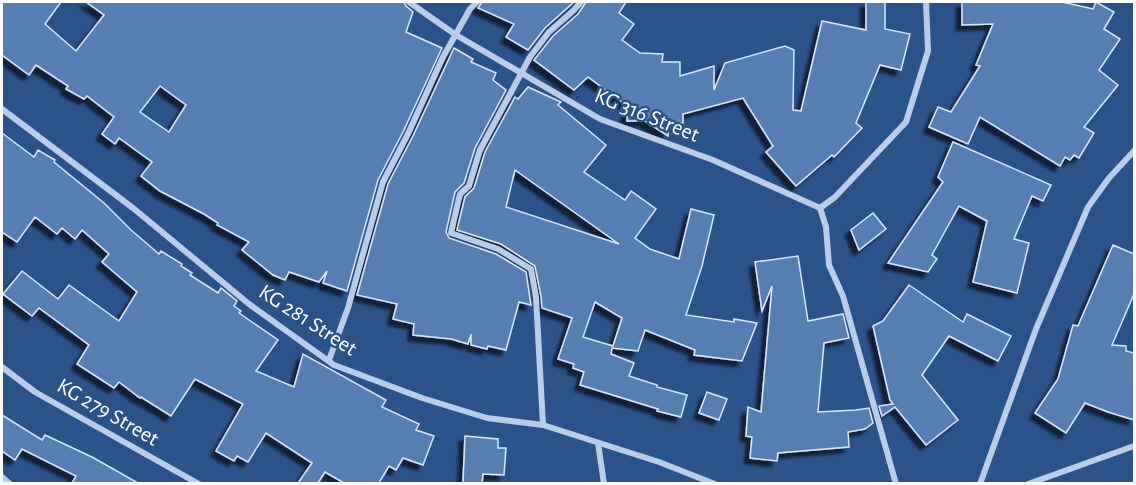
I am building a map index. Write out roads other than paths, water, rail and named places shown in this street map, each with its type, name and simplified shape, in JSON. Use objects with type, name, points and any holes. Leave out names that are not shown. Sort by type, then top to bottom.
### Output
[{"type":"street","name":"KG 316 Street","points":[[409,2],[456,35],[600,119],[713,160],[820,208]]},
{"type":"street","points":[[329,360],[348,308],[383,182],[443,57],[470,9],[477,2]]},
{"type":"street","points":[[543,425],[536,297],[531,269],[498,249],[451,233],[460,194],[469,186],[480,150],[530,57],[549,32],[581,2]]},
{"type":"street","points":[[896,483],[843,296],[829,265],[826,226],[820,208],[836,197],[906,122],[928,51],[926,2]]},
{"type":"street","name":"KG 281 Street","points":[[2,109],[133,208],[249,304],[334,365],[422,398],[487,418],[543,425],[659,462],[714,483]]},
{"type":"street","points":[[980,483],[1036,329],[1088,207],[1109,178],[1134,151]]},
{"type":"street","name":"KG 279 Street","points":[[2,367],[35,392],[200,483]]},
{"type":"street","points":[[598,443],[604,483]]},
{"type":"street","points":[[1028,483],[1134,446]]},
{"type":"street","points":[[2,477],[10,483]]}]
